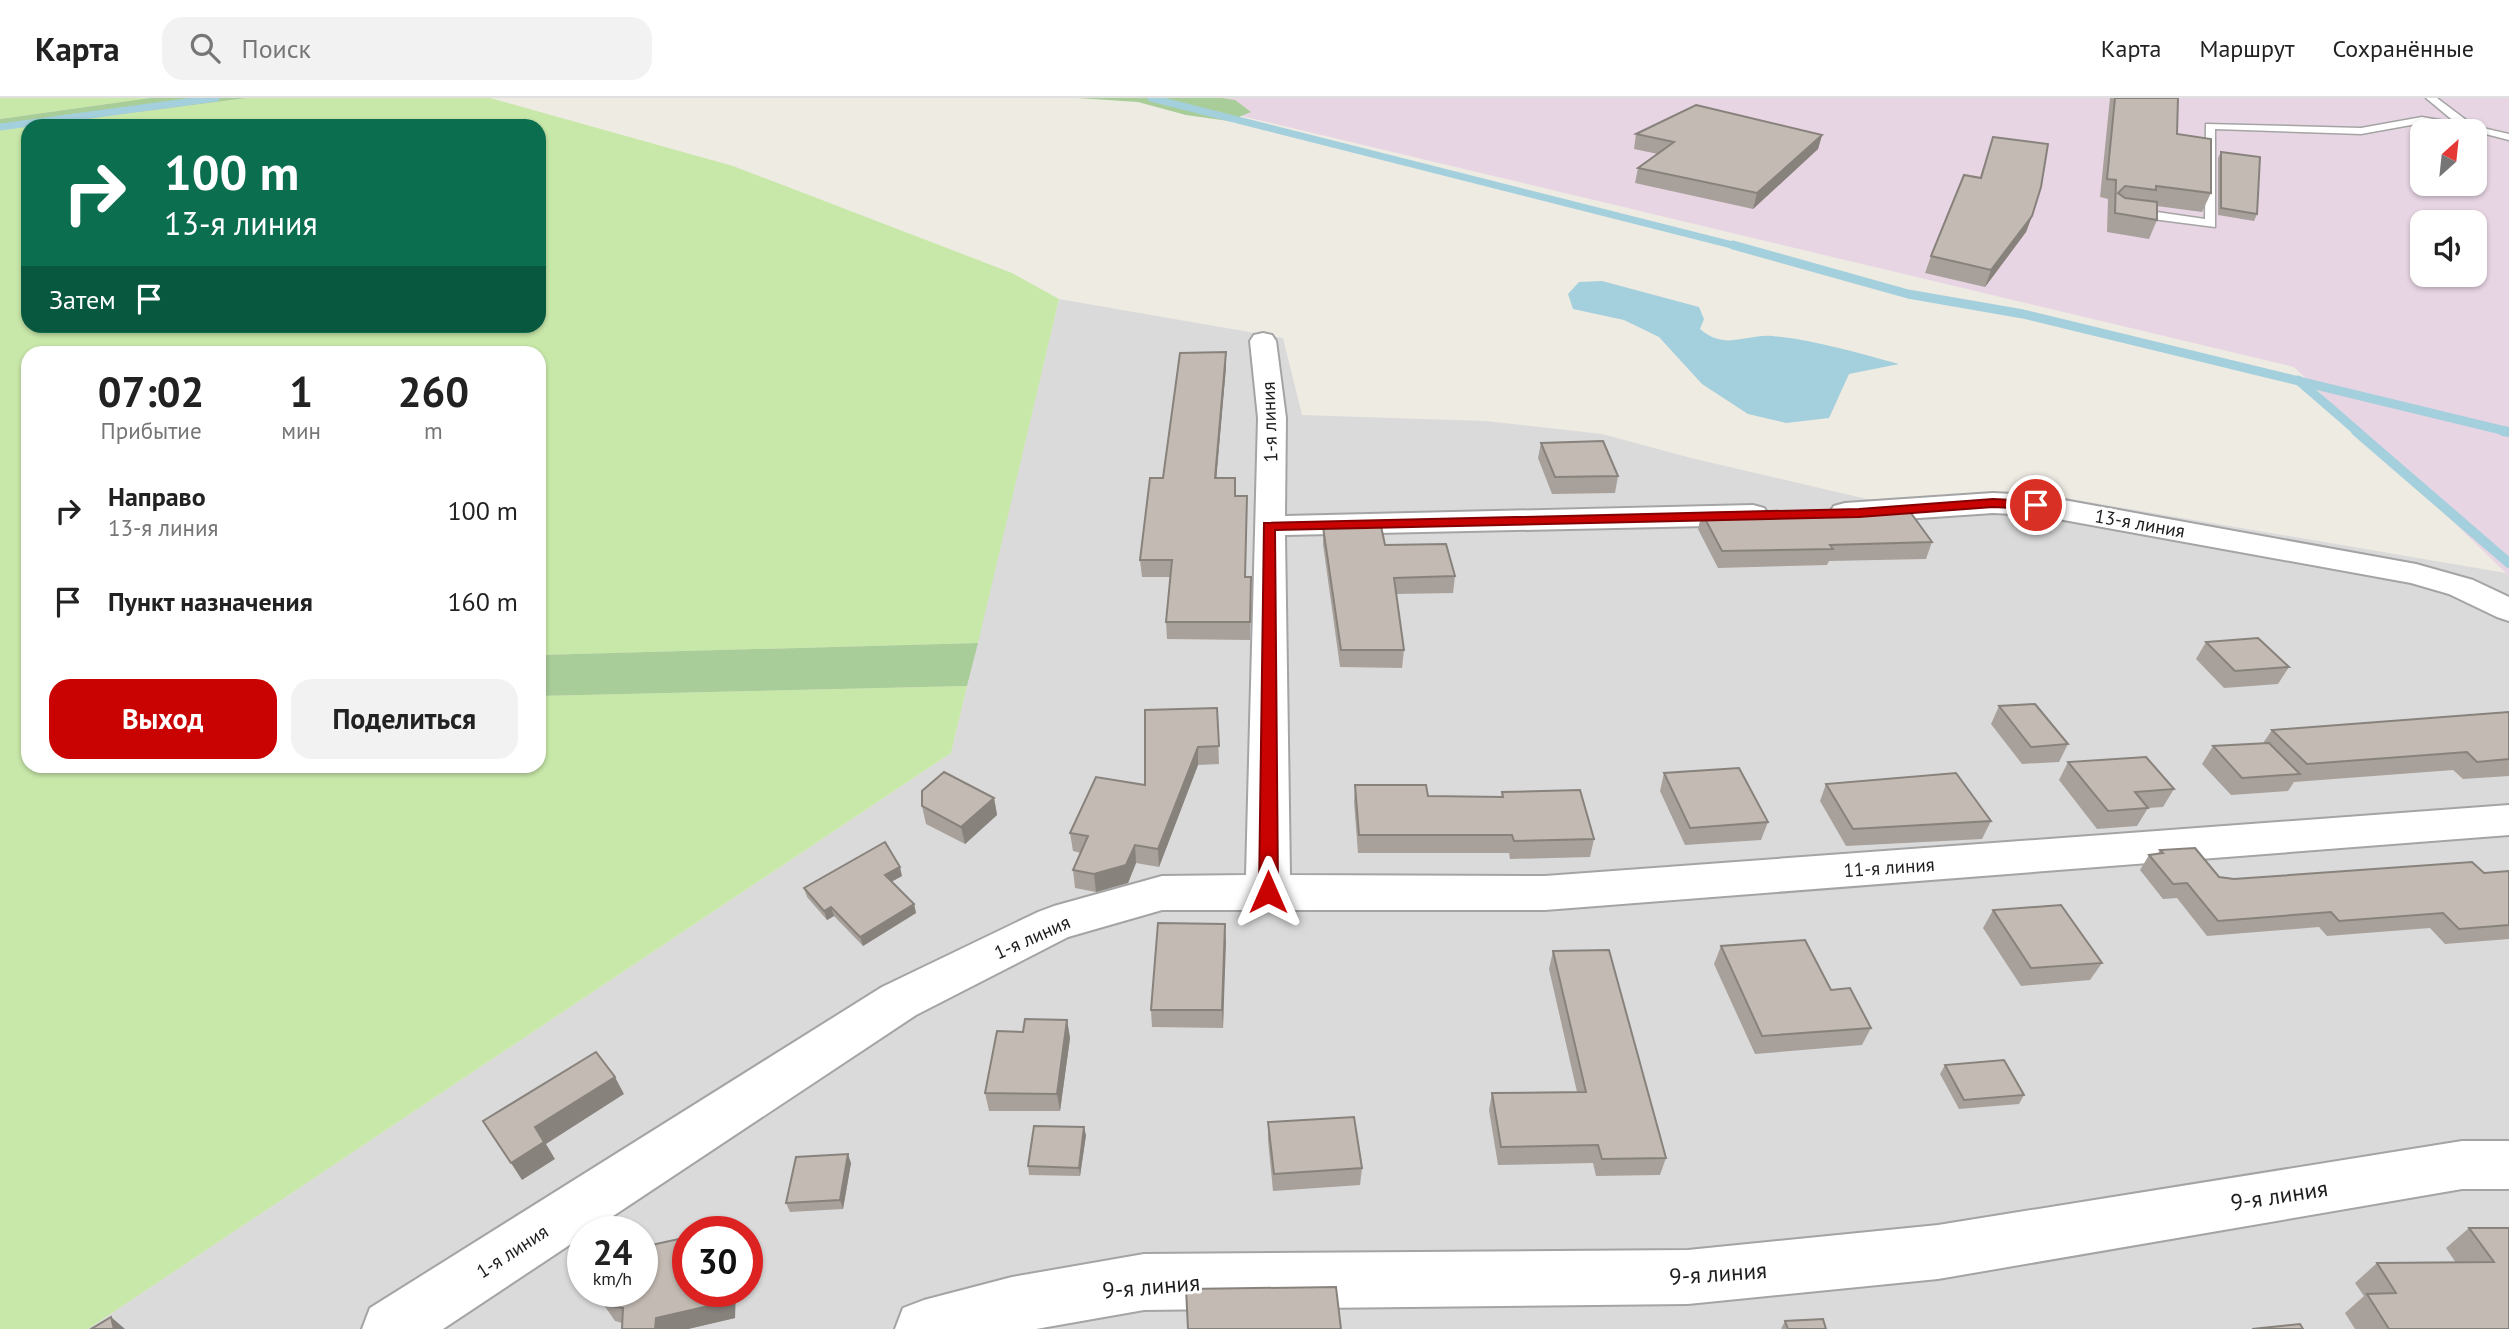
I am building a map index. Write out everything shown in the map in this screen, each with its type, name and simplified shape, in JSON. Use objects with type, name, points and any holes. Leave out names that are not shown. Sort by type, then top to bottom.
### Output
[{"type":"street","name":"1-я линия","points":[[391,1329],[899,1001],[1054,924],[1162,893],[1268,892],[1272,418],[1263,341]]},
{"type":"street","name":"13-я линия","points":[[1818,514],[1993,503],[2036,505],[2416,574],[2460,587],[2509,610]]},
{"type":"street","points":[[1269,526],[1777,514]]},
{"type":"street","name":"11-я линия","points":[[1268,892],[1545,893],[2509,820]]},
{"type":"street","name":"9-я линия","points":[[924,1329],[1012,1305],[1144,1282],[1688,1277],[1938,1252],[2462,1165],[2509,1165]]},
{"type":"lane","points":[[2431,98],[2458,119]]},
{"type":"lane","points":[[2432,119],[2455,117]]},
{"type":"lane","points":[[2119,211],[2211,224],[2210,126],[2361,131],[2410,122]]},
{"type":"lane","points":[[2487,131],[2509,136]]},
{"type":"shaded area","points":[[1166,98],[2509,98],[2509,576],[2294,367]]},
{"type":"shaded area","points":[[1059,299],[1283,338],[1302,415],[1485,421],[1602,434],[1691,458],[1871,500],[2000,492],[2065,498],[2506,573],[2509,576],[2509,1329],[88,1329],[951,753]]},
{"type":"green space","points":[[0,98],[150,98],[0,119]]},
{"type":"green space","points":[[150,98],[247,98],[85,119],[21,119],[21,127],[0,130],[0,119]]},
{"type":"green space","points":[[247,98],[490,98],[733,166],[1012,273],[1059,299],[978,643],[546,655],[546,346],[21,346],[21,773],[546,773],[546,696],[967,686],[951,753],[88,1329],[0,1329],[0,130],[21,127],[21,333],[546,333],[546,119],[85,119]]},
{"type":"green space","points":[[1077,98],[1222,98],[1235,100],[1251,112],[1229,121],[1186,115],[1138,102]]},
{"type":"green space","points":[[978,643],[967,686],[546,696],[546,655]]},
{"type":"water","points":[[1602,281],[1699,307],[1704,319],[1700,329],[1718,339],[1736,340],[1762,336],[1788,338],[1836,347],[1899,364],[1849,374],[1829,418],[1786,423],[1748,414],[1702,384],[1659,337],[1624,320],[1573,309],[1568,294],[1579,282]]},
{"type":"building","points":[[2115,98],[2178,98],[2177,134],[2211,139],[2211,193],[2156,186],[2156,190],[2125,186],[2118,193],[2125,198],[2157,202],[2157,220],[2115,213],[2116,180],[2107,179]]},
{"type":"building","points":[[1696,105],[1822,135],[1757,193],[1638,168],[1674,142],[1636,134]]},
{"type":"building","points":[[1993,137],[2048,144],[2041,187],[2032,216],[1991,270],[1931,256],[1964,175],[1981,178]]},
{"type":"building","points":[[2221,152],[2260,157],[2257,214],[2221,208]]},
{"type":"building","points":[[1226,352],[1215,478],[1235,478],[1235,496],[1247,496],[1245,577],[1251,577],[1250,622],[1166,622],[1172,560],[1140,560],[1150,478],[1163,478],[1180,353]]},
{"type":"building","points":[[1603,441],[1618,476],[1555,477],[1541,443]]},
{"type":"building","points":[[1908,509],[1932,542],[1830,545],[1833,549],[1722,551],[1702,513]]},
{"type":"building","points":[[1381,526],[1385,545],[1446,544],[1455,576],[1394,578],[1404,650],[1341,650],[1323,527]]},
{"type":"building","points":[[2258,638],[2289,667],[2235,671],[2206,642]]},
{"type":"building","points":[[2035,704],[2068,744],[2031,747],[1999,706]]},
{"type":"building","points":[[1217,708],[1219,746],[1198,747],[1158,849],[1135,845],[1126,865],[1094,874],[1073,870],[1088,836],[1070,833],[1096,777],[1145,785],[1145,710]]},
{"type":"building","points":[[2509,712],[2509,759],[2477,762],[2467,752],[2307,764],[2272,730]]},
{"type":"building","points":[[2269,743],[2300,774],[2242,778],[2213,746]]},
{"type":"building","points":[[2146,757],[2174,789],[2135,792],[2148,808],[2108,811],[2068,762]]},
{"type":"building","points":[[1739,768],[1768,822],[1690,828],[1664,773]]},
{"type":"building","points":[[944,772],[994,798],[961,827],[922,806],[922,791]]},
{"type":"building","points":[[1956,773],[1991,821],[1853,829],[1826,784]]},
{"type":"building","points":[[1355,785],[1426,785],[1428,796],[1503,797],[1502,792],[1580,790],[1594,839],[1514,841],[1512,835],[1359,835]]},
{"type":"building","points":[[885,842],[900,867],[885,875],[914,904],[860,937],[831,907],[824,911],[804,888]]},
{"type":"building","points":[[2195,848],[2219,877],[2234,879],[2472,862],[2484,873],[2509,871],[2509,925],[2459,929],[2443,913],[2339,921],[2331,912],[2218,921],[2187,883],[2173,884],[2149,855],[2163,853],[2160,850]]},
{"type":"building","points":[[2061,905],[2102,963],[2031,968],[1993,910]]},
{"type":"building","points":[[1158,923],[1225,924],[1222,1010],[1151,1010]]},
{"type":"building","points":[[1805,940],[1831,990],[1850,988],[1871,1028],[1762,1036],[1721,946]]},
{"type":"building","points":[[1609,950],[1666,1158],[1602,1159],[1598,1145],[1501,1147],[1492,1093],[1586,1092],[1553,951]]},
{"type":"building","points":[[1025,1019],[1067,1020],[1057,1094],[985,1093],[997,1031],[1023,1032]]},
{"type":"building","points":[[596,1052],[615,1077],[535,1127],[544,1142],[511,1163],[483,1121]]},
{"type":"building","points":[[2004,1060],[2024,1095],[1964,1100],[1945,1065]]},
{"type":"building","points":[[1354,1117],[1362,1168],[1274,1174],[1268,1122]]},
{"type":"building","points":[[1034,1126],[1084,1127],[1079,1168],[1028,1166]]},
{"type":"building","points":[[848,1154],[840,1200],[786,1203],[796,1157]]},
{"type":"building","points":[[2469,1228],[2509,1228],[2509,1329],[2389,1329],[2367,1294],[2396,1293],[2377,1263],[2494,1262]]},
{"type":"building","points":[[672,1240],[672,1307],[704,1307],[656,1318],[655,1329],[622,1329],[623,1308],[617,1307],[658,1307],[658,1244]]},
{"type":"building","points":[[1336,1287],[1341,1329],[1188,1329],[1186,1289]]},
{"type":"building","points":[[111,1317],[114,1329],[91,1329]]},
{"type":"building","points":[[1823,1319],[1826,1329],[1788,1329],[1785,1321]]},
{"type":"building","points":[[2300,1324],[2303,1329],[2252,1329]]},
{"type":"waterway","points":[[60,119],[216,98]]},
{"type":"waterway","points":[[1151,98],[1740,247]]},
{"type":"waterway","points":[[0,127],[21,124]]},
{"type":"waterway","points":[[1733,245],[1908,294],[2023,314],[2299,381]]},
{"type":"waterway","points":[[2299,381],[2509,432],[2503,431]]},
{"type":"waterway","points":[[2299,381],[2358,432]]},
{"type":"waterway","points":[[2356,431],[2509,563]]},
{"type":"route","points":[[1268,892],[1269,526],[1859,513],[1993,503],[2036,505]]}]
